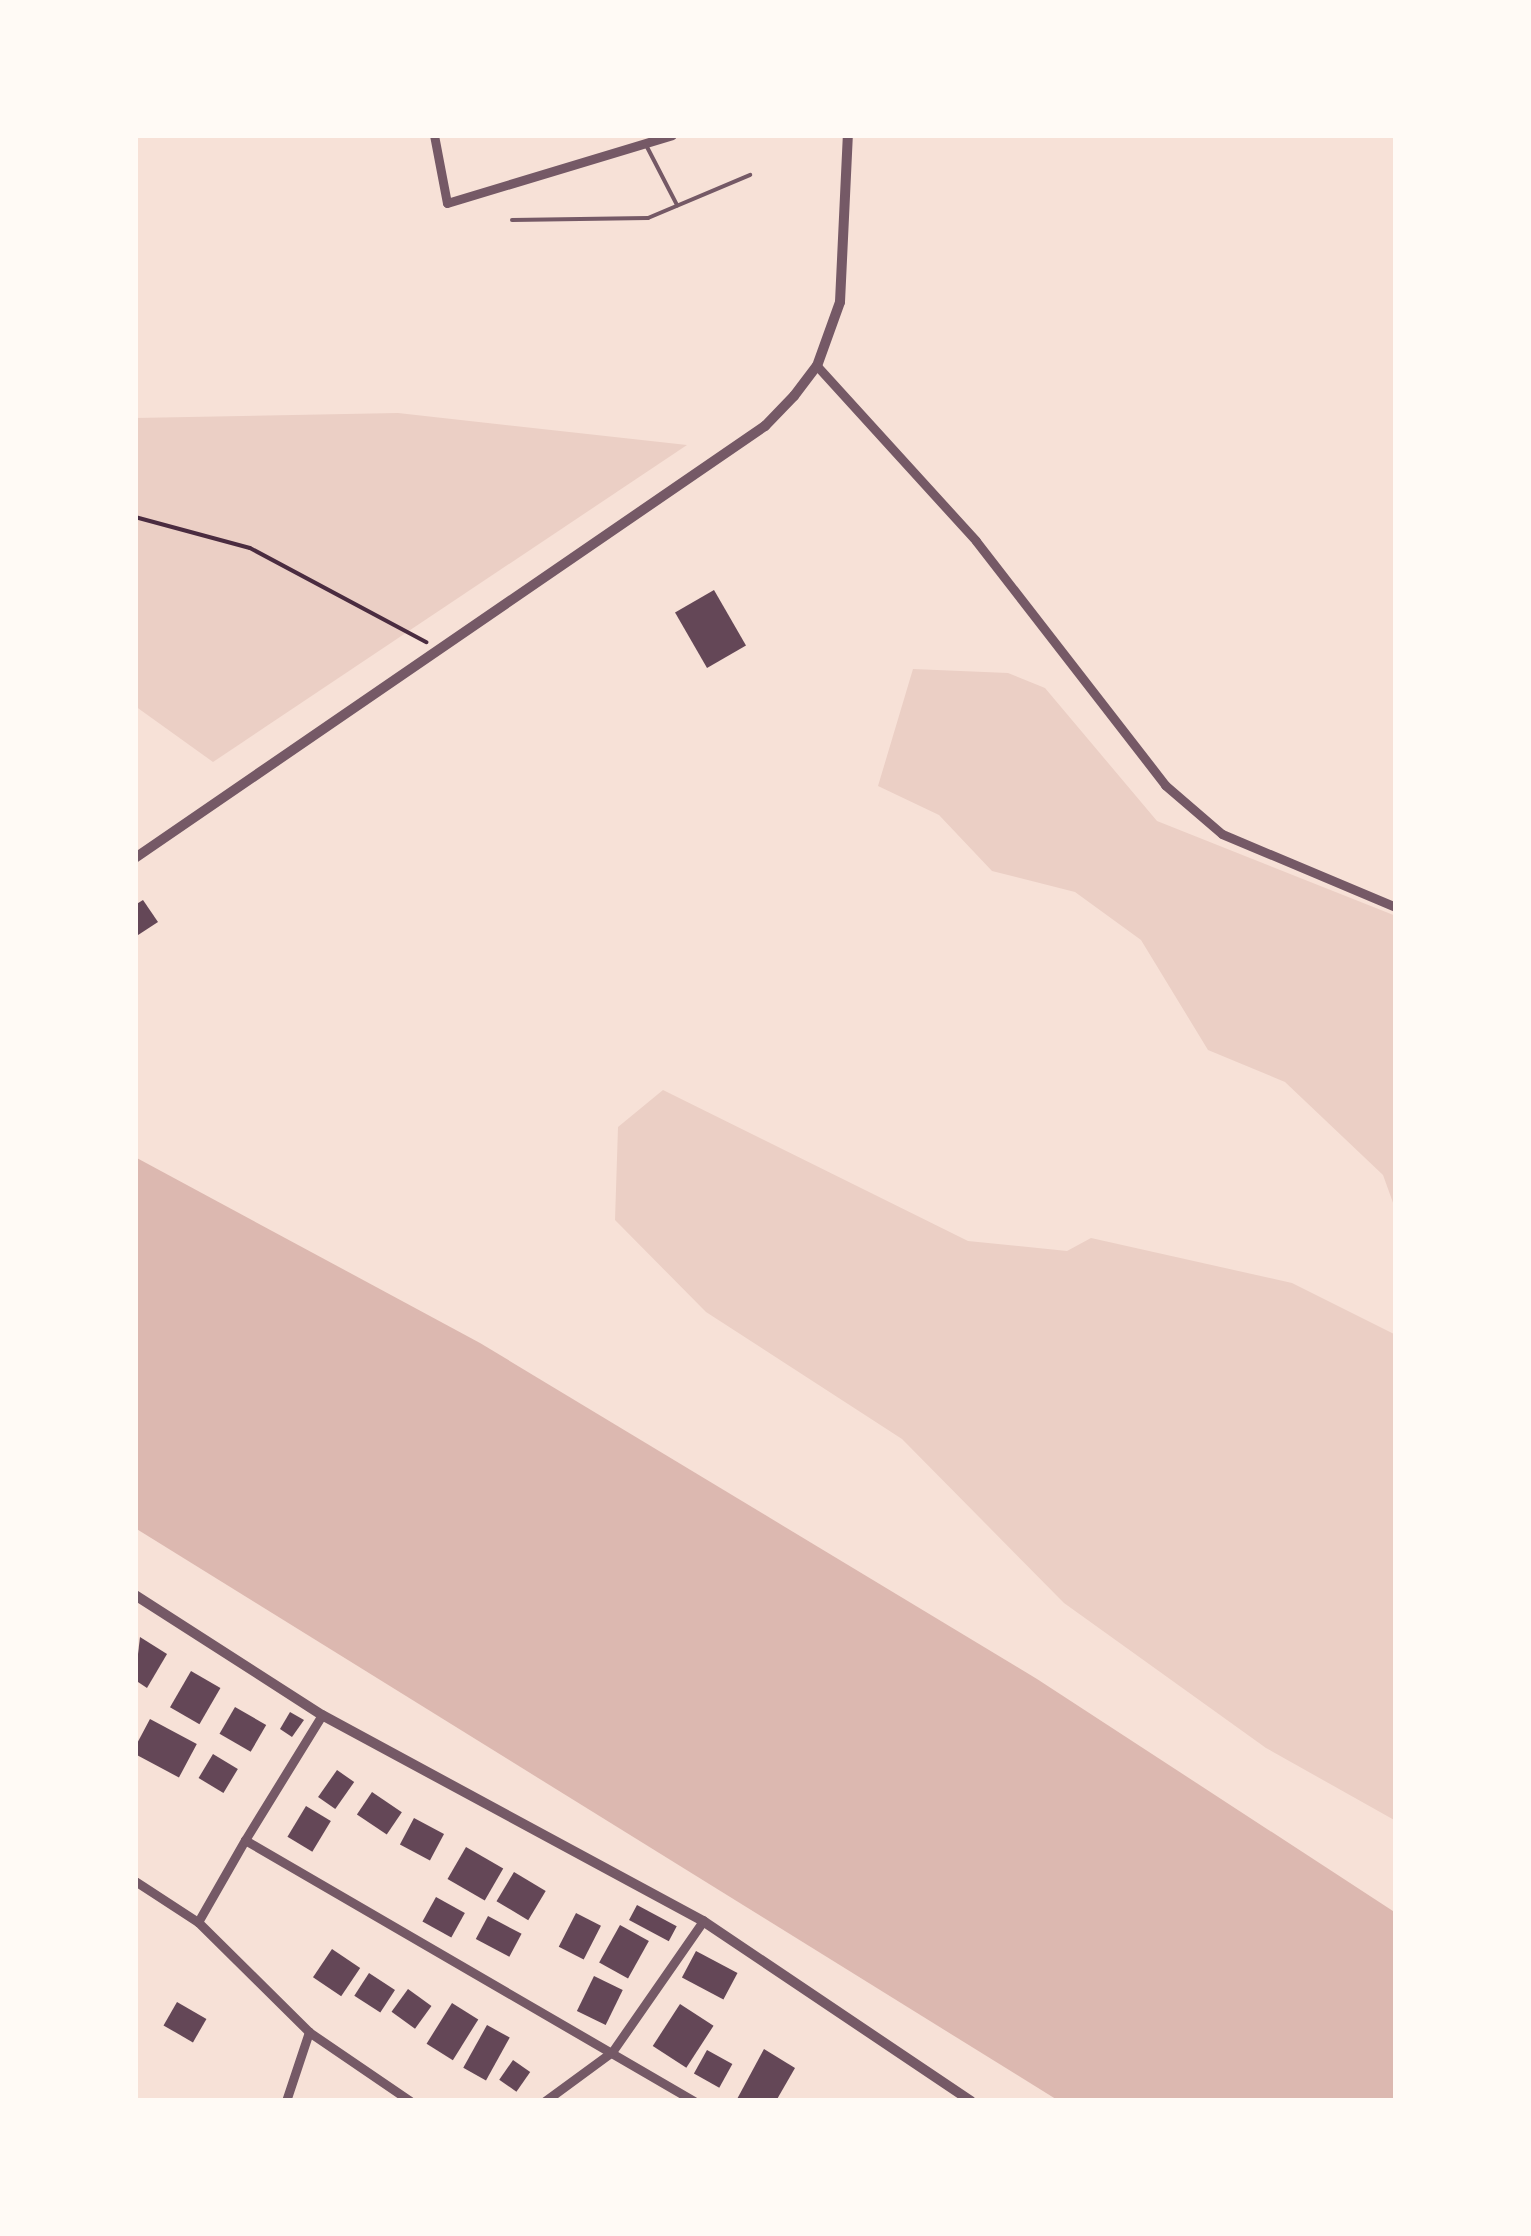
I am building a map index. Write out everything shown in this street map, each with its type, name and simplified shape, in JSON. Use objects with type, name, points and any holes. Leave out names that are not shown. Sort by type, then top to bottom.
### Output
[{"type":"street","points":[[434,135],[447,203],[672,135]]},
{"type":"street","points":[[135,858],[764,426],[817,366],[840,302],[848,135]]},
{"type":"street","points":[[817,366],[976,541],[1165,785],[1222,834],[1396,907]]},
{"type":"street","points":[[135,1595],[322,1715],[703,1921],[971,2101]]},
{"type":"street","points":[[198,1922],[322,1715]]},
{"type":"street","points":[[245,1840],[694,2101]]},
{"type":"street","points":[[135,1881],[198,1922],[309,2032],[410,2101]]},
{"type":"street","points":[[545,2101],[612,2052],[703,1921]]},
{"type":"street","points":[[286,2101],[309,2032]]},
{"type":"lane","points":[[646,144],[677,205]]},
{"type":"lane","points":[[512,220],[634,219],[750,175]]},
{"type":"path","points":[[135,517],[250,548],[439,649]]},
{"type":"shaded area","points":[[398,413],[687,445],[213,762],[135,706],[135,418]]},
{"type":"shaded area","points":[[913,669],[1008,673],[1045,688],[1157,821],[1396,916],[1396,1211],[1383,1175],[1285,1082],[1208,1050],[1141,940],[1075,892],[992,871],[939,815],[878,786]]},
{"type":"shaded area","points":[[663,1090],[968,1241],[1067,1251],[1091,1238],[1292,1283],[1396,1335],[1396,1821],[1266,1748],[1064,1603],[902,1439],[706,1312],[615,1220],[618,1127]]},
{"type":"shaded area","points":[[135,1157],[480,1343],[1037,1679],[1396,1913],[1396,2101],[1059,2101],[135,1528]]},
{"type":"building","points":[[714,590],[746,645],[707,668],[675,612]]},
{"type":"building","points":[[143,900],[158,922],[135,937],[135,905]]},
{"type":"building","points":[[140,1637],[167,1654],[147,1688],[135,1680]]},
{"type":"building","points":[[191,1671],[220,1688],[199,1724],[170,1707]]},
{"type":"building","points":[[235,1707],[266,1725],[251,1752],[220,1734]]},
{"type":"building","points":[[290,1712],[304,1720],[292,1737],[280,1729]]},
{"type":"building","points":[[150,1719],[197,1744],[179,1777],[135,1754]]},
{"type":"building","points":[[213,1754],[238,1769],[223,1793],[199,1778]]},
{"type":"building","points":[[337,1770],[354,1782],[335,1809],[318,1797]]},
{"type":"building","points":[[372,1792],[402,1812],[387,1835],[357,1814]]},
{"type":"building","points":[[306,1806],[331,1821],[312,1852],[287,1837]]},
{"type":"building","points":[[414,1818],[444,1834],[430,1860],[400,1844]]},
{"type":"building","points":[[466,1847],[503,1868],[485,1901],[448,1879]]},
{"type":"building","points":[[514,1872],[546,1891],[528,1920],[496,1901]]},
{"type":"building","points":[[436,1897],[465,1913],[451,1937],[422,1921]]},
{"type":"building","points":[[637,1905],[677,1926],[669,1941],[629,1920]]},
{"type":"building","points":[[576,1913],[601,1926],[584,1960],[559,1947]]},
{"type":"building","points":[[488,1916],[522,1934],[509,1957],[476,1939]]},
{"type":"building","points":[[620,1925],[649,1941],[628,1979],[599,1963]]},
{"type":"building","points":[[332,1949],[360,1968],[341,1996],[313,1977]]},
{"type":"building","points":[[696,1951],[737,1973],[723,2000],[682,1977]]},
{"type":"building","points":[[369,1973],[395,1990],[380,2013],[354,1996]]},
{"type":"building","points":[[594,1976],[623,1990],[606,2025],[577,2011]]},
{"type":"building","points":[[408,1989],[431,2006],[415,2029],[392,2012]]},
{"type":"building","points":[[177,2002],[206,2019],[193,2042],[164,2025]]},
{"type":"building","points":[[452,2003],[478,2019],[453,2060],[427,2044]]},
{"type":"building","points":[[680,2004],[714,2026],[686,2068],[653,2046]]},
{"type":"building","points":[[487,2025],[510,2038],[486,2080],[463,2068]]},
{"type":"building","points":[[764,2049],[795,2068],[776,2101],[736,2101]]},
{"type":"building","points":[[707,2050],[732,2064],[719,2088],[694,2074]]},
{"type":"building","points":[[513,2060],[530,2072],[516,2092],[499,2080]]}]
